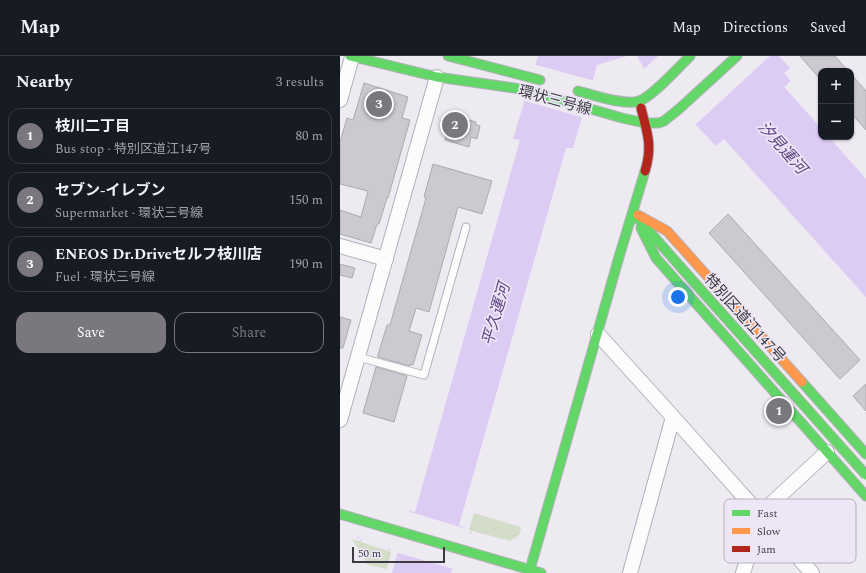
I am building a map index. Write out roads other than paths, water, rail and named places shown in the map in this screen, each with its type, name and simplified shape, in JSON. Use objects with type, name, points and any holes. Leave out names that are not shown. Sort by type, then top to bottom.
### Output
[{"type":"main road","name":"環状三号線","points":[[351,56],[437,77],[521,89],[622,118],[645,123],[659,123],[679,110],[737,56]]},
{"type":"main road","points":[[530,572],[648,161],[650,144],[638,101],[643,99],[657,87],[690,56]]},
{"type":"main road","name":"環状三号線","points":[[453,57],[548,82]]},
{"type":"main road","name":"環状三号線","points":[[570,88],[621,101],[638,101]]},
{"type":"main road","points":[[633,213],[866,475]]},
{"type":"main road","name":"特別区道江147号","points":[[633,213],[667,230],[866,454]]},
{"type":"main road","name":"特別区道江147号","points":[[633,213],[656,258],[866,496]]},
{"type":"main road","name":"特別区道江147号","points":[[849,434],[866,451]]},
{"type":"main road","points":[[341,517],[463,550],[530,572],[541,573]]},
{"type":"street","points":[[340,100],[351,56]]},
{"type":"street","points":[[340,420],[437,77]]},
{"type":"street","points":[[340,246],[386,259]]},
{"type":"street","points":[[598,334],[746,499]]},
{"type":"street","points":[[630,573],[673,417]]},
{"type":"street","points":[[776,499],[827,452]]},
{"type":"street","points":[[742,573],[745,563]]},
{"type":"street","points":[[803,563],[812,573]]},
{"type":"lane","points":[[358,357],[424,375],[466,226]]},
{"type":"water","name":"平久運河","points":[[538,56],[627,56],[597,65],[573,148],[566,148],[459,525],[465,528],[451,573],[392,573],[409,511],[415,512],[520,140],[513,139]]},
{"type":"water","name":"汐見運河","points":[[637,56],[779,56],[790,68],[784,73],[791,81],[784,87],[818,125],[818,140],[832,140],[866,179],[866,297],[724,139],[716,146],[647,74]]},
{"type":"place","name":"ENEOS Dr.Driveセルフ枝川店","points":[[379,104]]},
{"type":"place","name":"セブン-イレブン","points":[[455,125]]},
{"type":"place","name":"枝川二丁目","points":[[779,411]]}]
